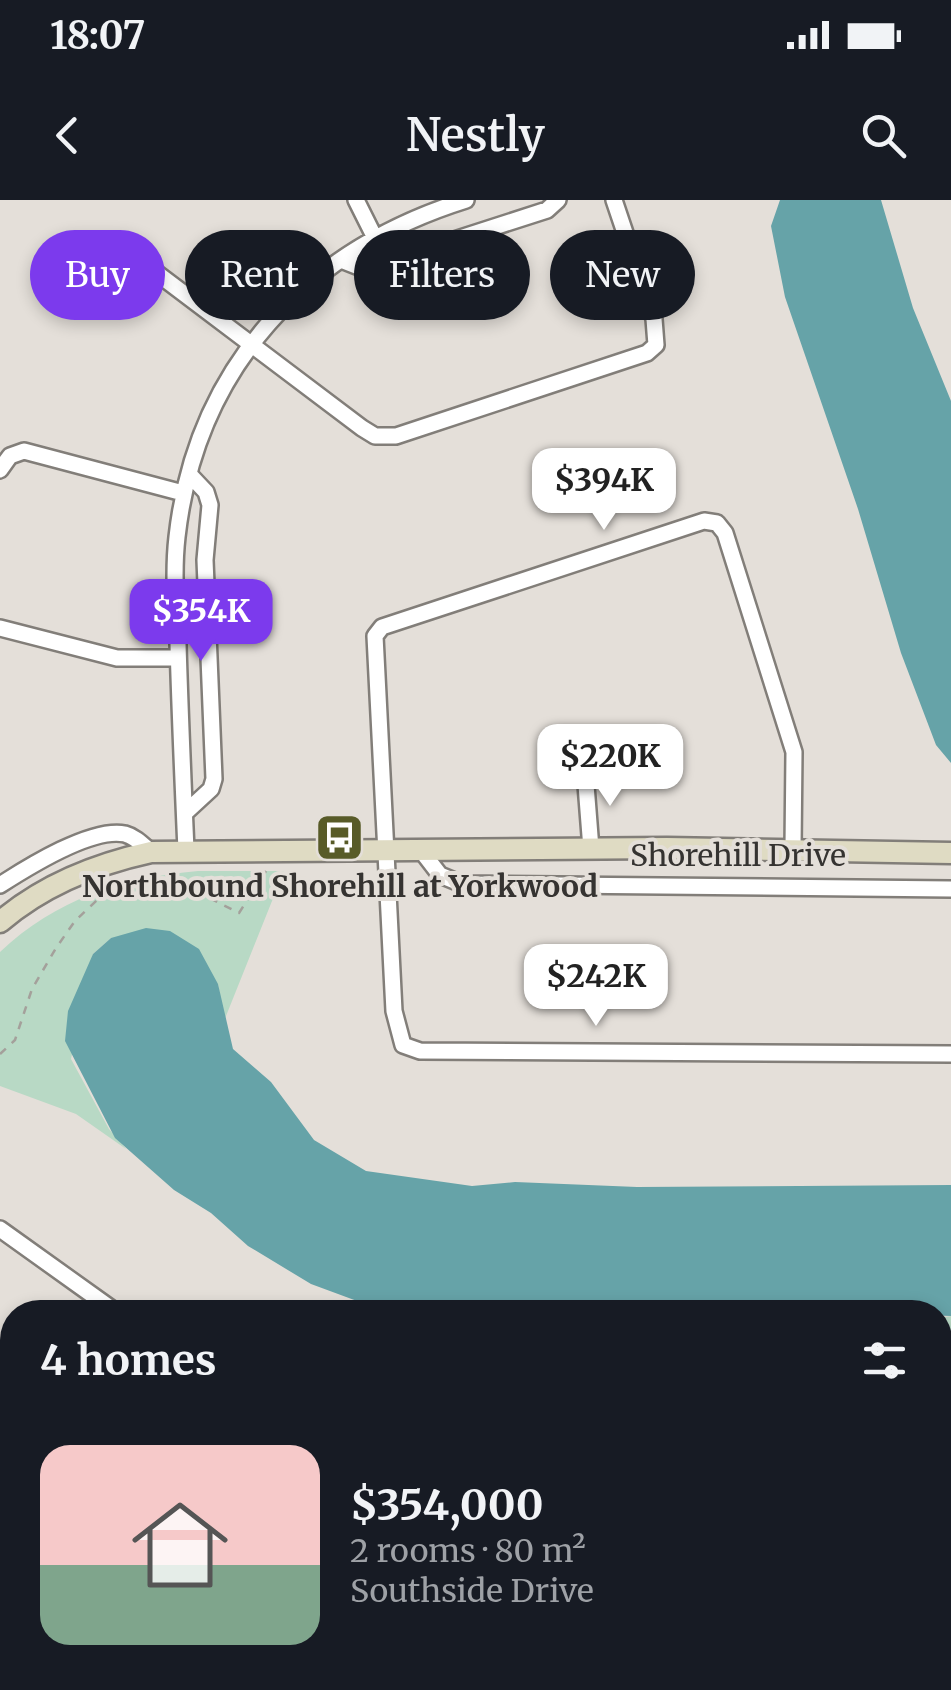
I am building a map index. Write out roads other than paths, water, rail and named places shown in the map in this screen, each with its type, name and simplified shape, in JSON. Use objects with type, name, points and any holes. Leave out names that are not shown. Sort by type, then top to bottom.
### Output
[{"type":"street","points":[[356,200],[371,230]]},
{"type":"street","points":[[389,230],[466,200]]},
{"type":"street","points":[[340,260],[374,274],[448,242],[547,210],[558,200]]},
{"type":"street","points":[[165,279],[362,428],[381,438],[647,353],[656,345],[654,319],[614,200]]},
{"type":"street","points":[[186,850],[176,559],[183,492],[215,402],[250,344],[308,283],[354,250]]},
{"type":"street","points":[[0,470],[10,456],[24,450],[183,492]]},
{"type":"street","points":[[185,813],[214,779],[206,578],[210,504],[206,492],[189,474]]},
{"type":"street","points":[[793,849],[794,752],[725,533],[717,523],[704,521],[382,627],[375,636],[394,1011],[403,1045],[420,1051],[951,1054]]},
{"type":"street","points":[[0,628],[116,658],[178,658]]},
{"type":"street","points":[[585,772],[590,849]]},
{"type":"street","name":"Shorehill Drive","points":[[0,884],[48,857],[110,834],[130,836],[152,852]]},
{"type":"street","name":"Shorehill Drive","points":[[420,849],[440,875],[462,884],[951,889]]},
{"type":"street","name":"Shorehill Drive","points":[[0,922],[74,875],[152,852],[793,849],[951,854]]},
{"type":"street","points":[[0,1229],[99,1300]]},
{"type":"water","points":[[780,200],[881,200],[913,308],[951,401],[951,763],[936,745],[901,653],[858,509],[785,297],[771,226]]},
{"type":"water","points":[[146,928],[170,931],[199,949],[218,984],[233,1049],[271,1082],[314,1140],[366,1171],[472,1186],[515,1182],[637,1187],[951,1185],[951,1300],[354,1300],[311,1284],[248,1246],[211,1213],[174,1190],[115,1138],[65,1041],[68,1011],[93,954],[111,938]]},
{"type":"place","name":"Northbound Shorehill at Yorkwood","points":[[340,837]]}]
